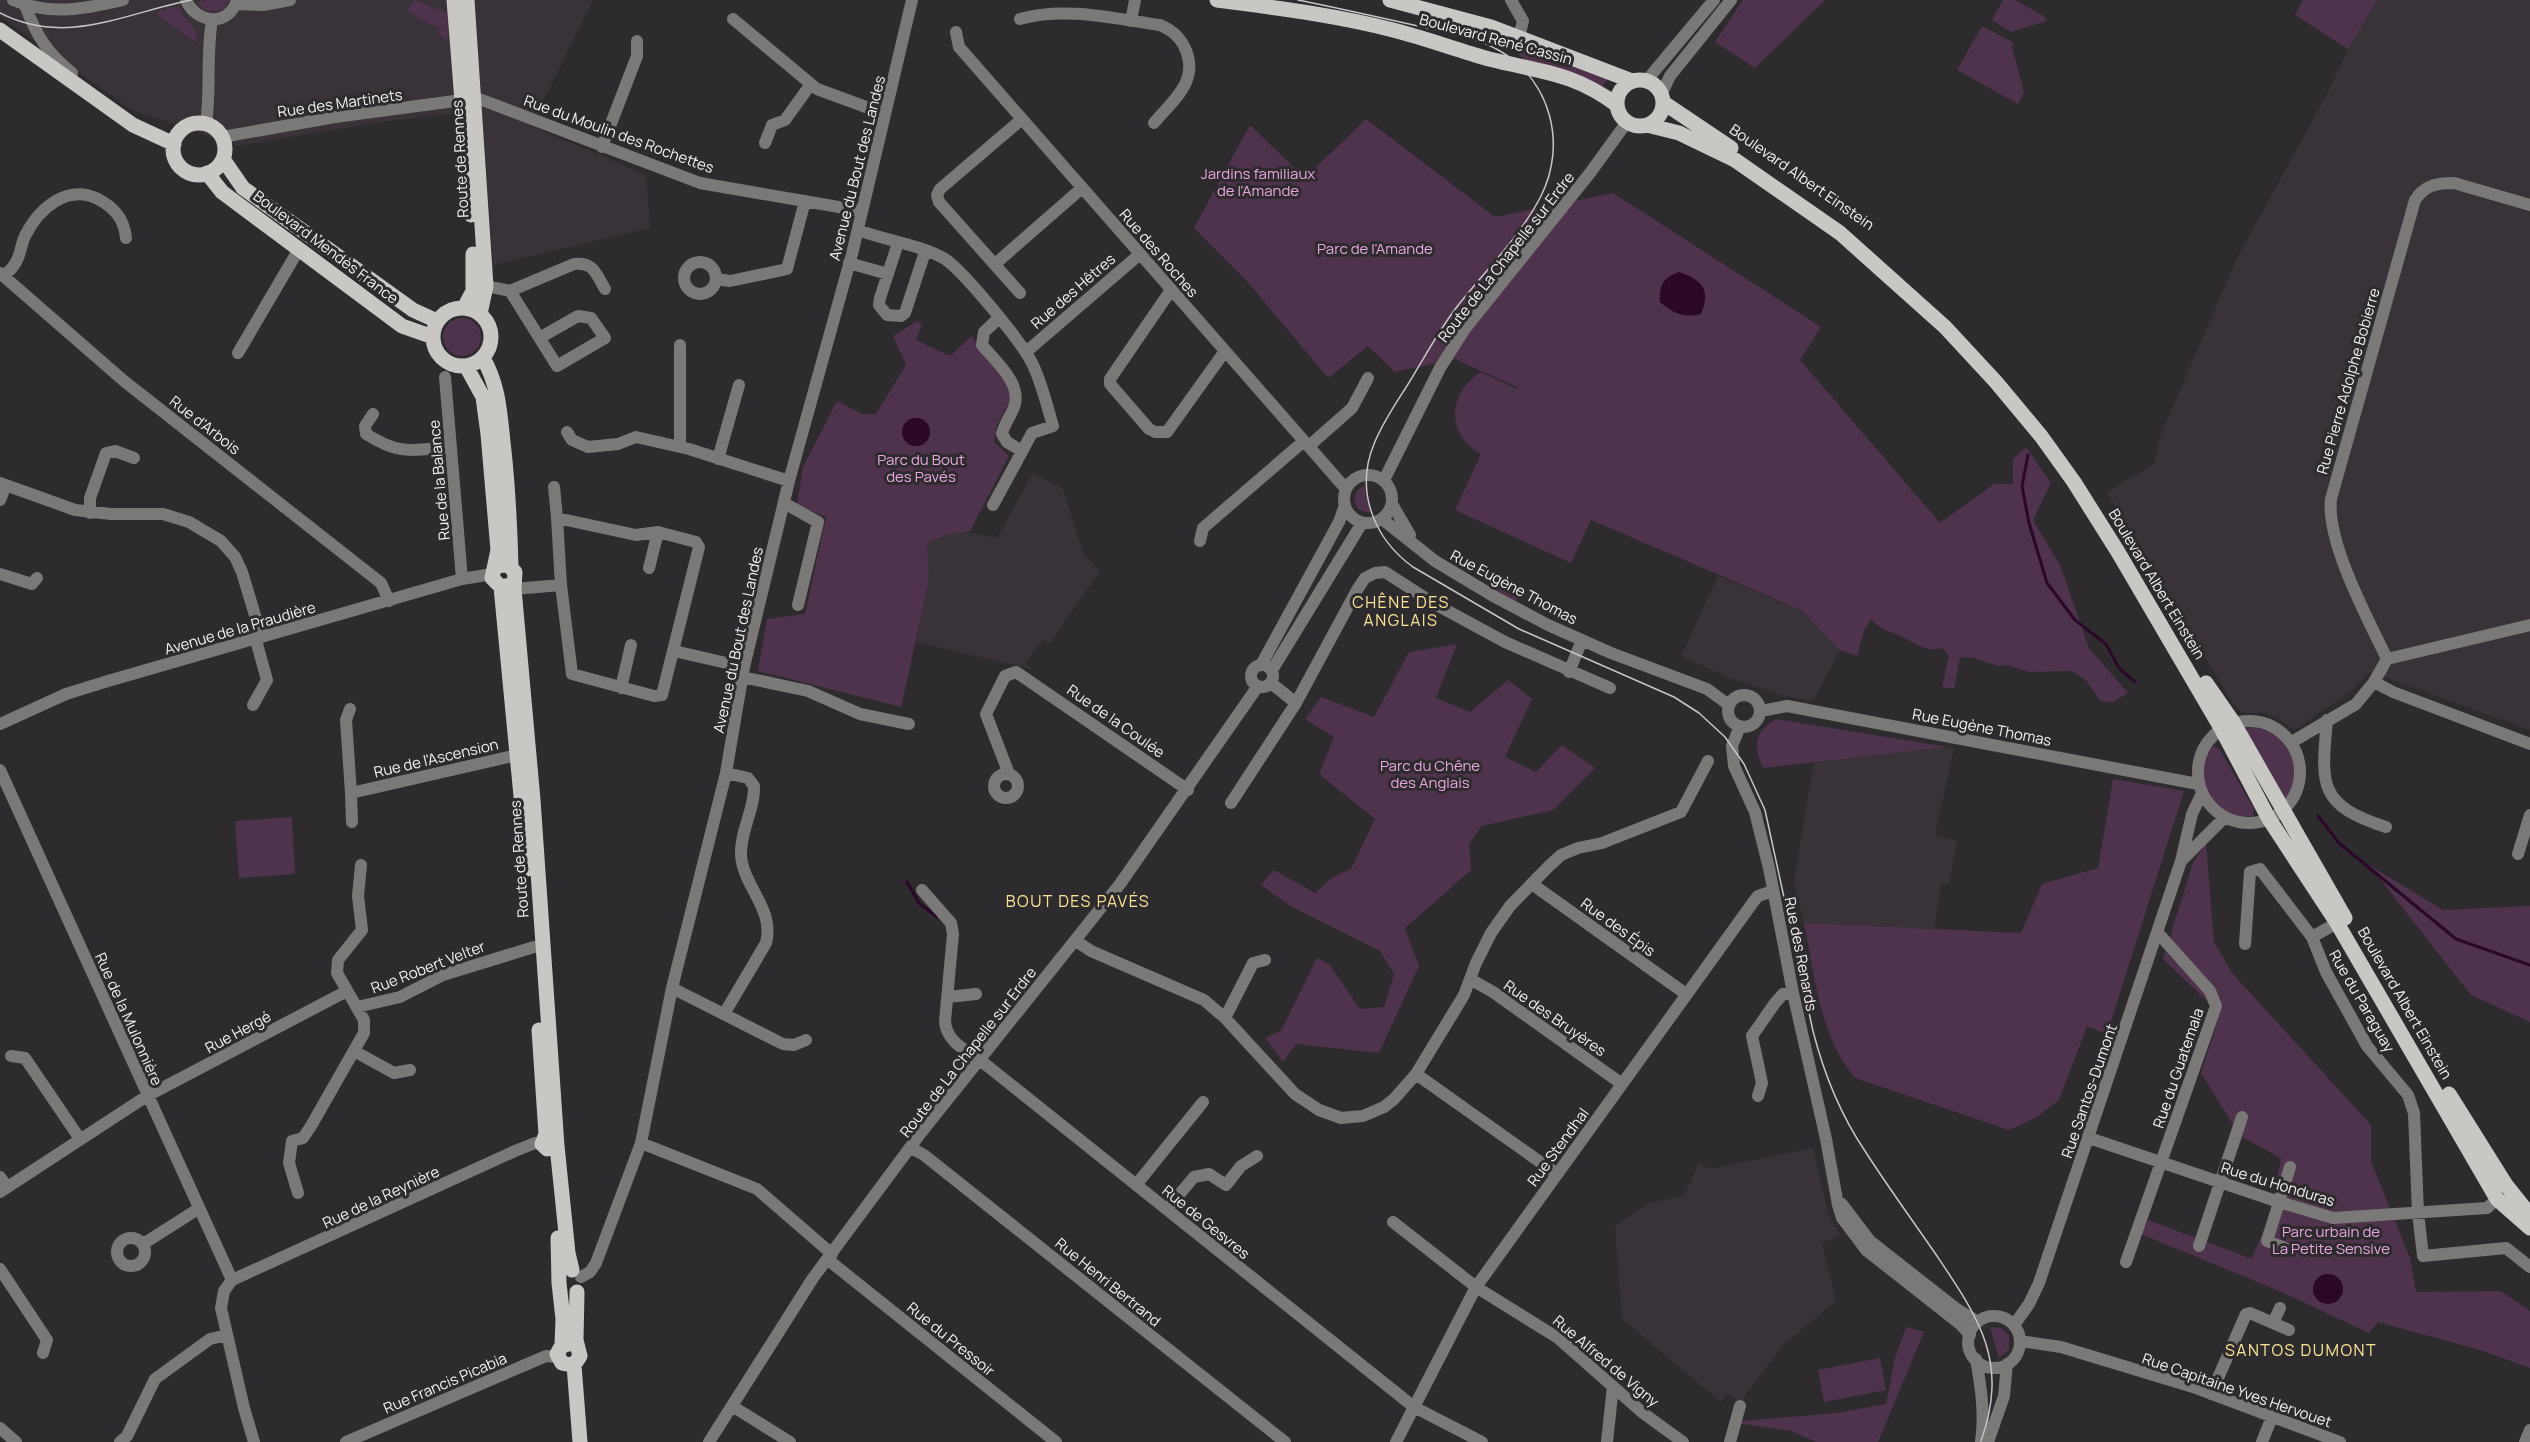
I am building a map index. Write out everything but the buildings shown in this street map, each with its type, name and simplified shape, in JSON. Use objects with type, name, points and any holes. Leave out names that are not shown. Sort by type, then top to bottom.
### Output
[{"type":"main road","name":"Route de Rennes","points":[[454,0],[468,98],[486,286],[480,314]]},
{"type":"main road","name":"Route de Rennes","points":[[464,308],[472,291],[475,273],[468,98],[467,0]]},
{"type":"main road","name":"Boulevard René Cassin","points":[[1217,0],[1312,13],[1391,30],[1488,58],[1557,73],[1588,86],[1617,105]]},
{"type":"main road","name":"Boulevard René Cassin","points":[[1390,0],[1519,37],[1639,81]]},
{"type":"main road","points":[[0,30],[107,108],[147,134],[174,144]]},
{"type":"main road","points":[[1639,81],[1656,85],[1663,98],[1658,118],[1647,125],[1637,126],[1627,122],[1617,105],[1621,90],[1639,81]]},
{"type":"main road","name":"Boulevard Albert Einstein","points":[[1663,98],[1841,223],[1926,297],[1999,372],[2044,427],[2081,477],[2124,542],[2213,695],[2269,819],[2337,923],[2503,1194],[2530,1228]]},
{"type":"main road","points":[[195,123],[206,124],[222,137],[225,148],[223,159],[217,168],[207,173],[197,174],[183,168],[174,154],[174,144],[178,134],[195,123]]},
{"type":"main road","name":"Boulevard Albert Einstein","points":[[1647,125],[1703,143],[1764,179],[1840,233],[1945,327],[1995,381],[2041,436],[2074,482],[2283,810],[2447,1092],[2503,1194],[2530,1215]]},
{"type":"main road","name":"Boulevard Mendès France","points":[[223,159],[243,188],[413,310],[437,321]]},
{"type":"main road","name":"Boulevard Mendès France","points":[[207,173],[222,192],[402,326],[433,337]]},
{"type":"main road","points":[[464,308],[480,314],[488,324],[491,335],[489,348],[483,358],[466,366],[454,365],[443,359],[435,349],[433,337],[437,321],[451,310],[464,308]]},
{"type":"main road","name":"Route de Rennes","points":[[483,358],[496,388],[510,516],[505,577]]},
{"type":"main road","name":"Route de Rennes","points":[[466,366],[483,397],[498,550],[505,577],[524,755],[550,1142]]},
{"type":"main road","name":"Route de Rennes","points":[[524,755],[534,947],[550,1142],[570,1281],[563,1319],[566,1349],[580,1356],[574,1365],[580,1442]]},
{"type":"street","points":[[13,0],[48,10],[73,10],[123,0]]},
{"type":"street","points":[[186,0],[196,15],[212,20],[226,16],[237,2],[254,6],[290,0]]},
{"type":"street","name":"Avenue du Bout des Landes","points":[[570,1281],[593,1269],[641,1143],[672,988],[726,773],[743,672],[789,481],[858,230],[905,38],[912,0]]},
{"type":"street","points":[[1131,21],[1135,0]]},
{"type":"street","points":[[1511,0],[1523,21],[1519,37]]},
{"type":"street","points":[[1639,81],[1714,0]]},
{"type":"street","points":[[1663,98],[1670,76],[1731,0]]},
{"type":"street","points":[[25,5],[37,34],[52,57],[86,85],[107,108]]},
{"type":"street","points":[[1020,19],[1038,14],[1071,14],[1160,25],[1172,30],[1190,58],[1190,73],[1185,86],[1154,123]]},
{"type":"street","points":[[206,124],[207,53],[212,20]]},
{"type":"street","points":[[733,20],[817,89],[885,114]]},
{"type":"street","name":"Rue des Roches","points":[[956,32],[959,47],[1346,489]]},
{"type":"street","points":[[602,147],[637,56],[637,41]]},
{"type":"street","points":[[765,143],[772,125],[785,120],[811,84]]},
{"type":"street","name":"Rue des Martinets","points":[[222,137],[335,117],[468,98]]},
{"type":"street","name":"Rue du Moulin des Rochettes","points":[[468,98],[700,183],[862,211]]},
{"type":"street","points":[[1020,293],[939,202],[937,195],[940,189],[1022,119]]},
{"type":"street","name":"Route de La Chapelle sur Erdre","points":[[1384,480],[1440,368],[1464,330],[1590,173],[1627,122]]},
{"type":"street","name":"Rue Pierre Adolphe Bobierre","points":[[2387,659],[2334,540],[2329,514],[2331,499],[2415,200],[2430,185],[2454,183],[2530,205]]},
{"type":"street","points":[[994,264],[1082,188]]},
{"type":"street","points":[[2,274],[16,263],[25,237],[36,218],[49,205],[66,195],[89,195],[105,202],[124,222],[126,238]]},
{"type":"street","points":[[716,279],[730,281],[787,269],[805,201]]},
{"type":"street","points":[[858,230],[944,259],[957,269],[1026,352],[1037,375],[1053,426],[1032,433],[993,505]]},
{"type":"street","points":[[898,243],[879,305],[887,315],[901,316],[907,308],[925,252]]},
{"type":"street","points":[[238,353],[299,249]]},
{"type":"street","name":"Rue des Hêtres","points":[[1026,352],[1140,254]]},
{"type":"street","points":[[486,286],[510,291],[574,264],[584,263],[591,266],[605,289]]},
{"type":"street","points":[[849,263],[888,274]]},
{"type":"street","name":"Rue d'Arbois","points":[[2,274],[107,366],[381,583],[389,601]]},
{"type":"street","points":[[1171,290],[1110,379],[1110,384],[1149,429],[1155,432],[1167,432],[1225,351]]},
{"type":"street","points":[[510,291],[541,337],[557,366],[605,338],[591,318],[578,316],[541,337]]},
{"type":"street","points":[[999,318],[984,332],[982,345],[1013,383],[1017,393],[1016,402],[1002,434],[1006,442],[1022,451]]},
{"type":"street","points":[[680,345],[680,447]]},
{"type":"street","name":"Rue de la Balance","points":[[445,377],[462,579]]},
{"type":"street","points":[[1200,541],[1203,528],[1352,408],[1368,378]]},
{"type":"street","points":[[718,459],[740,385]]},
{"type":"street","points":[[373,414],[365,426],[366,434],[385,446],[408,450],[451,447]]},
{"type":"street","points":[[567,432],[572,440],[588,447],[618,444],[636,438],[680,447],[789,481]]},
{"type":"street","points":[[90,513],[90,498],[106,453],[115,451],[134,458]]},
{"type":"street","points":[[1267,668],[1339,522],[1345,505],[1346,489],[1354,479],[1363,475],[1372,475],[1384,480],[1391,491],[1392,504],[1382,519],[1371,523],[1362,523],[1350,515],[1345,505]]},
{"type":"street","points":[[0,500],[3,484],[75,510],[90,513],[163,514],[189,522],[221,541],[235,557],[257,618],[258,648],[267,680],[253,705]]},
{"type":"street","points":[[554,487],[561,585],[572,674],[654,696],[662,695],[699,547],[692,539],[658,532],[636,535],[557,518]]},
{"type":"street","points":[[784,503],[818,522],[798,605]]},
{"type":"street","name":"Rue Eugène Thomas","points":[[1392,504],[1420,548]]},
{"type":"street","name":"Rue Eugène Thomas","points":[[1382,519],[1435,561],[1495,597],[1582,640],[1707,689],[1729,705]]},
{"type":"street","points":[[1267,668],[1362,523]]},
{"type":"street","points":[[649,568],[658,532]]},
{"type":"street","points":[[1231,803],[1296,703],[1357,590],[1365,578],[1375,573],[1385,572],[1459,618],[1569,672],[1610,688]]},
{"type":"street","points":[[0,574],[32,584],[37,578]]},
{"type":"street","name":"Avenue de la Praudière","points":[[0,724],[66,694],[462,579],[505,577],[561,585]]},
{"type":"street","points":[[2292,742],[2356,704],[2374,682],[2387,659],[2530,625]]},
{"type":"street","points":[[1569,672],[1582,640]]},
{"type":"street","points":[[621,688],[631,645]]},
{"type":"street","points":[[674,651],[808,691],[861,714],[909,724]]},
{"type":"street","points":[[1256,667],[1267,668],[1273,678],[1271,683],[1265,687],[1258,686],[1253,681],[1252,674],[1256,667]]},
{"type":"street","name":"Rue de la Coulée","points":[[1009,774],[986,714],[1005,676],[1016,672],[1027,677],[1188,789]]},
{"type":"street","points":[[2374,682],[2393,692],[2530,744]]},
{"type":"street","points":[[1271,683],[1296,703]]},
{"type":"street","name":"Route de La Chapelle sur Erdre","points":[[710,1442],[829,1256],[980,1060],[1076,941],[1188,789],[1258,686]]},
{"type":"street","points":[[1746,695],[1757,700],[1761,711],[1755,724],[1749,727],[1740,726],[1731,719],[1729,705],[1736,697],[1746,695]]},
{"type":"street","name":"Rue Eugène Thomas","points":[[1761,711],[1787,706],[2200,788]]},
{"type":"street","points":[[350,709],[346,720],[352,822]]},
{"type":"street","points":[[2326,720],[2323,765],[2328,792],[2342,807],[2386,827]]},
{"type":"street","points":[[2200,788],[2210,805],[2225,817],[2243,823],[2269,819],[2283,810],[2293,799],[2300,780],[2300,764],[2292,742],[2273,727],[2259,721],[2227,725]]},
{"type":"street","name":"Rue Santos-Dumont","points":[[2014,1325],[2029,1304],[2038,1283],[2158,933],[2181,861],[2200,788],[2199,756],[2211,736],[2227,725]]},
{"type":"street","name":"Rue des Renards","points":[[1740,726],[1732,746],[1733,759],[1755,812],[1842,1218],[1866,1250],[1960,1324],[1970,1335]]},
{"type":"street","name":"Rue de l'Ascension","points":[[351,793],[524,755]]},
{"type":"street","points":[[1076,941],[1091,951],[1204,999],[1225,1018],[1295,1094],[1329,1114],[1351,1117],[1374,1112],[1394,1099],[1416,1074],[1453,1016],[1484,945],[1500,920],[1532,884],[1561,855],[1578,848],[1602,843],[1681,812],[1708,761]]},
{"type":"street","name":"Rue de la Mulonnière","points":[[0,771],[232,1280]]},
{"type":"street","points":[[724,1014],[766,943],[769,933],[764,909],[741,857],[754,786],[748,778],[726,773]]},
{"type":"street","points":[[2518,854],[2530,815]]},
{"type":"street","name":"Rue Santos-Dumont","points":[[2181,861],[2225,817]]},
{"type":"street","points":[[298,1193],[288,1163],[292,1141],[303,1138],[311,1126],[364,1033],[362,1007],[344,992],[337,973],[338,960],[362,930],[358,896],[362,865]]},
{"type":"street","name":"Rue du Paraguay","points":[[2245,944],[2250,872],[2260,869],[2312,937],[2326,972],[2367,1046],[2408,1095],[2413,1105],[2418,1213],[2423,1256],[2506,1248],[2530,1267]]},
{"type":"street","name":"Rue des Épis","points":[[1532,884],[1686,994]]},
{"type":"street","points":[[922,890],[951,924],[953,934],[948,997],[976,994]]},
{"type":"street","name":"Rue Stendhal","points":[[1396,1442],[1476,1287],[1758,896],[1773,891]]},
{"type":"street","name":"Rue du Paraguay","points":[[2312,937],[2337,923]]},
{"type":"street","name":"Rue du Guatemala","points":[[2126,1262],[2216,1006],[2210,991],[2158,933]]},
{"type":"street","name":"Rue Robert Velter","points":[[362,1007],[400,997],[443,975],[534,947]]},
{"type":"street","points":[[1225,1018],[1253,963],[1264,960]]},
{"type":"street","name":"Rue des Bruyères","points":[[1470,979],[1622,1083]]},
{"type":"street","points":[[672,988],[783,1044],[794,1045],[806,1040]]},
{"type":"street","name":"Rue Hergé","points":[[2,1185],[147,1096],[344,992]]},
{"type":"street","points":[[1758,1096],[1762,1083],[1752,1036],[1783,994],[1793,993]]},
{"type":"street","name":"Rue de Gesvres","points":[[948,997],[945,1029],[951,1039],[1414,1407],[1482,1442]]},
{"type":"street","points":[[354,1051],[394,1073],[410,1070]]},
{"type":"street","points":[[11,1056],[25,1058],[80,1139]]},
{"type":"street","points":[[1416,1074],[1557,1174]]},
{"type":"street","points":[[1136,1185],[1203,1102]]},
{"type":"street","points":[[2199,1246],[2242,1117]]},
{"type":"street","name":"Rue du Honduras","points":[[2089,1138],[2278,1202],[2333,1218],[2487,1208],[2503,1194]]},
{"type":"street","name":"Rue de la Reynière","points":[[232,1280],[515,1151],[535,1143],[550,1142]]},
{"type":"street","name":"Rue du Pressoir","points":[[641,1143],[757,1189],[829,1256],[1056,1442]]},
{"type":"street","name":"Rue Henri Bertrand","points":[[911,1148],[924,1155],[1285,1442]]},
{"type":"street","points":[[1167,1209],[1194,1177],[1209,1174],[1227,1185],[1241,1166],[1257,1156]]},
{"type":"street","points":[[2285,1248],[2267,1241],[2290,1167]]},
{"type":"street","name":"Rue des Renards","points":[[1836,1192],[1856,1226],[1870,1241],[1958,1310],[1978,1322]]},
{"type":"street","points":[[143,1244],[198,1209]]},
{"type":"street","name":"Rue Alfred de Vigny","points":[[1393,1222],[1476,1287],[1558,1338],[1643,1413],[1683,1442]]},
{"type":"street","points":[[0,1269],[47,1340],[43,1353]]},
{"type":"street","points":[[232,1280],[224,1291],[220,1308],[254,1442]]},
{"type":"street","points":[[2273,1323],[2280,1308]]},
{"type":"street","points":[[2211,1394],[2243,1317],[2250,1313],[2289,1330]]},
{"type":"street","points":[[1976,1359],[1991,1367],[2007,1364],[2017,1354],[2020,1341],[2014,1325],[1998,1316],[1989,1317],[1978,1322],[1970,1335],[1970,1348],[1976,1359],[1984,1442]]},
{"type":"street","points":[[120,1442],[128,1436],[154,1379],[210,1339],[227,1335]]},
{"type":"street","name":"Rue Capitaine Yves Hervouet","points":[[2020,1341],[2061,1347],[2211,1394],[2340,1442]]},
{"type":"street","name":"Rue Francis Picabia","points":[[346,1442],[566,1349]]},
{"type":"street","points":[[1984,1442],[2004,1396],[2007,1364]]},
{"type":"street","points":[[1606,1442],[1613,1386]]},
{"type":"street","points":[[732,1406],[790,1442]]},
{"type":"street","points":[[1730,1442],[1740,1406]]},
{"type":"street","points":[[2262,1442],[2272,1417]]},
{"type":"street","points":[[0,1428],[16,1442]]},
{"type":"street","points":[[2525,1442],[2530,1430]]},
{"type":"shaded area","points":[[0,0],[593,0],[531,126],[646,175],[650,228],[493,265],[482,115],[446,114],[375,123],[237,146],[130,109],[0,16]]},
{"type":"shaded area","points":[[2377,0],[2530,0],[2530,730],[2370,672],[2350,692],[2294,730],[2280,719],[2264,713],[2244,713],[2235,707],[2107,492],[2154,464],[2160,437],[2236,260],[2327,94],[2348,49]]},
{"type":"shaded area","points":[[1679,272],[1699,282],[1703,287],[1705,298],[1701,314],[1689,316],[1679,314],[1660,302],[1663,283]]},
{"type":"shaded area","points":[[916,418],[926,422],[930,432],[926,442],[916,446],[906,442],[902,432],[906,422]]},
{"type":"shaded area","points":[[1033,473],[1063,489],[1084,555],[1100,571],[1049,644],[1043,639],[1025,664],[1032,669],[916,642],[929,580],[927,543],[937,537],[959,531],[997,538]]},
{"type":"shaded area","points":[[1718,576],[1801,610],[1840,650],[1813,701],[1785,696],[1730,678],[1681,656]]},
{"type":"shaded area","points":[[1954,748],[1935,835],[1957,841],[1949,884],[1941,883],[1934,929],[1804,923],[1794,883],[1814,760]]},
{"type":"shaded area","points":[[1813,1148],[1828,1213],[1840,1235],[1822,1243],[1836,1301],[1782,1346],[1746,1394],[1743,1402],[1727,1394],[1721,1402],[1622,1319],[1615,1226],[1649,1203],[1684,1196],[1699,1162],[1709,1169]]},
{"type":"shaded area","points":[[2328,1274],[2334,1275],[2342,1283],[2342,1295],[2334,1303],[2328,1304],[2322,1303],[2314,1295],[2313,1289],[2314,1283],[2322,1275]]},
{"type":"green space","points":[[229,0],[223,9],[216,11],[205,10],[197,2]]},
{"type":"green space","points":[[415,0],[447,13],[448,40],[439,35],[439,27],[423,21],[407,10]]},
{"type":"green space","points":[[1743,0],[1825,0],[1755,68],[1715,42]]},
{"type":"green space","points":[[2003,0],[2015,0],[2044,16],[2046,21],[2011,32],[1992,20]]},
{"type":"green space","points":[[2303,0],[2377,0],[2348,49],[2295,15]]},
{"type":"green space","points":[[179,6],[183,16],[195,31],[197,43],[159,16],[157,12]]},
{"type":"green space","points":[[1455,20],[1608,77],[1602,88],[1528,62],[1493,38],[1453,26]]},
{"type":"green space","points":[[1982,26],[2014,43],[2012,47],[2024,93],[2018,104],[1957,70]]},
{"type":"green space","name":"Parc de l'Amande","points":[[1366,119],[1495,217],[1613,193],[1821,327],[1800,360],[1940,523],[1994,484],[2013,484],[2013,459],[2026,447],[2051,483],[2033,520],[2060,565],[2089,648],[2128,693],[2113,702],[2100,701],[2086,680],[2071,671],[2029,672],[2007,665],[1998,666],[1974,658],[1960,657],[1954,689],[1942,687],[1949,656],[1942,648],[1931,649],[1921,646],[1882,629],[1871,619],[1864,631],[1857,656],[1840,650],[1801,610],[1591,520],[1571,563],[1455,510],[1481,454],[1469,446],[1456,425],[1457,402],[1462,391],[1480,372],[1517,389],[1520,382],[1517,387],[1455,359],[1395,372],[1368,346],[1328,378],[1246,280],[1194,228],[1250,125],[1305,178]]},
{"type":"green space","points":[[462,318],[475,324],[481,337],[475,350],[462,356],[449,350],[443,337],[449,324]]},
{"type":"green space","name":"Parc du Bout des Pavés","points":[[917,321],[922,324],[916,340],[950,356],[972,336],[982,354],[1004,379],[1011,398],[997,425],[994,442],[1009,456],[970,531],[949,534],[927,543],[929,580],[901,707],[758,671],[767,619],[805,614],[826,517],[797,505],[803,467],[837,401],[862,414],[876,414],[906,365],[893,336]]},
{"type":"green space","points":[[1364,485],[1370,513],[1359,510],[1354,500],[1357,491]]},
{"type":"green space","points":[[1499,581],[1521,594],[1516,602],[1495,590]]},
{"type":"green space","name":"Parc du Chêne des Anglais","points":[[1457,644],[1436,698],[1470,712],[1508,680],[1532,699],[1505,757],[1536,772],[1562,745],[1595,768],[1553,810],[1482,826],[1469,844],[1471,870],[1405,928],[1419,966],[1379,1053],[1296,1044],[1283,1062],[1265,1038],[1281,1031],[1317,958],[1329,964],[1360,1009],[1384,1007],[1394,974],[1380,951],[1292,907],[1261,885],[1274,870],[1315,893],[1333,877],[1351,869],[1375,819],[1319,774],[1334,737],[1305,719],[1321,697],[1374,717],[1409,652]]},
{"type":"green space","points":[[1777,719],[1947,747],[1763,768],[1758,753],[1758,740],[1764,729]]},
{"type":"green space","points":[[2251,727],[2276,735],[2292,751],[2297,772],[2288,798],[2285,799],[2245,729]]},
{"type":"green space","points":[[2214,746],[2220,750],[2254,809],[2253,816],[2232,814],[2223,810],[2210,796],[2204,777],[2204,766],[2207,755]]},
{"type":"green space","points":[[2113,779],[2184,791],[2107,1034],[2087,1026],[2059,1100],[2037,1117],[2009,1130],[1855,1078],[1833,1043],[1826,1024],[1815,984],[1804,923],[2021,933],[2042,884],[2098,868]]},
{"type":"green space","points":[[292,817],[295,874],[239,878],[235,821]]},
{"type":"green space","name":"Parc urbain de La Petite Sensive","points":[[2206,843],[2214,942],[2232,973],[2371,1125],[2371,1161],[2410,1258],[2416,1292],[2501,1291],[2530,1311],[2530,1368],[2483,1351],[2378,1322],[2369,1333],[2284,1293],[2141,1234],[2148,1220],[2252,1259],[2272,1208],[2281,1158],[2240,1136],[2201,1073],[2218,1020],[2207,1001],[2163,959],[2193,863]]},
{"type":"green space","points":[[2369,865],[2443,910],[2530,906],[2530,1022],[2471,995]]},
{"type":"green space","points":[[1906,1327],[1924,1332],[1878,1442],[1816,1442],[1791,1431],[1742,1424],[1741,1421],[1836,1413],[1886,1404],[1895,1358]]},
{"type":"green space","points":[[1990,1327],[2001,1328],[2009,1335],[2009,1350],[1999,1358]]},
{"type":"green space","points":[[1880,1358],[1886,1390],[1824,1402],[1818,1370]]},
{"type":"waterway","points":[[2028,455],[2022,486],[2029,523],[2047,583],[2075,620],[2106,644],[2119,668],[2135,682]]},
{"type":"waterway","points":[[2318,816],[2339,843],[2456,939],[2530,965]]},
{"type":"waterway","points":[[907,882],[919,903],[937,917]]},
{"type":"tram line","points":[[0,13],[24,23],[48,27],[72,27],[119,19],[191,0]]},
{"type":"tram line","points":[[1298,0],[1470,38],[1500,51],[1517,64],[1532,79],[1542,96],[1553,135],[1553,156],[1549,176],[1541,196],[1523,226],[1449,318],[1384,422],[1374,444],[1366,479],[1371,512],[1387,542],[1413,567],[1519,629],[1674,697],[1699,713],[1725,737],[1744,764],[1765,810],[1813,1031],[1834,1093],[1856,1137],[1966,1301],[1986,1343],[1991,1365],[1992,1388],[1989,1413],[1981,1441]]},
{"type":"district","name":"CHÊNE DES ANGLAIS","points":[[1401,611]]},
{"type":"district","name":"BOUT DES PAVÉS","points":[[1078,901]]},
{"type":"district","name":"SANTOS DUMONT","points":[[2301,1350]]},
{"type":"park label","name":"Jardins familiaux de l'Amande","points":[[1258,182]]}]
